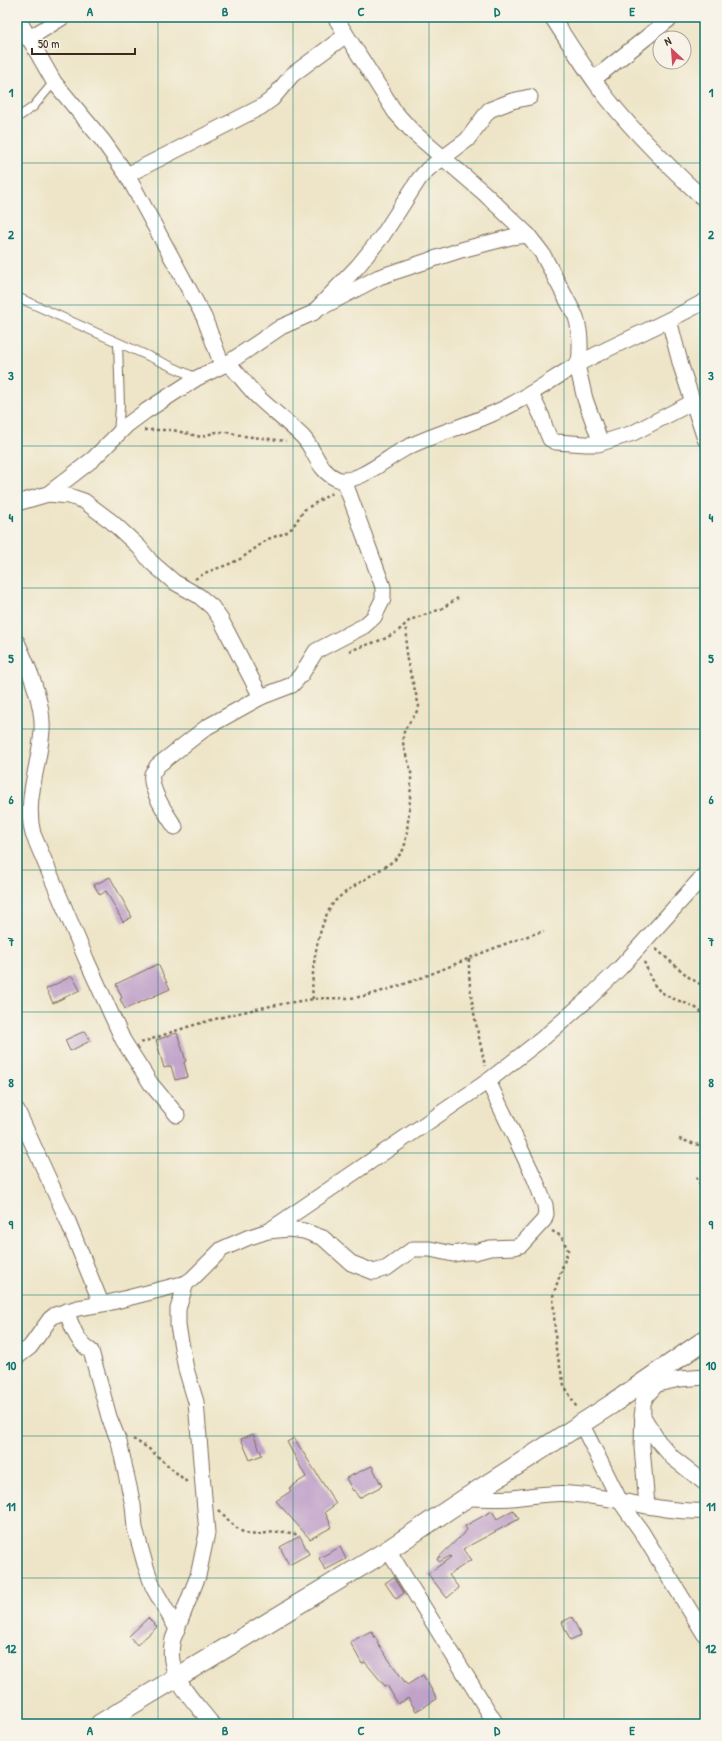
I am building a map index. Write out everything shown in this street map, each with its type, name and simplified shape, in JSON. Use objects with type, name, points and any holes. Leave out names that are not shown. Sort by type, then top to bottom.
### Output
[{"type":"street","points":[[17,17],[54,82],[103,141],[127,175],[204,317],[225,364],[258,398],[296,430],[308,444],[318,463],[323,469],[345,483],[383,587],[383,599],[380,608],[374,617],[364,626],[316,651],[301,675],[292,685],[261,697],[207,727],[157,766],[152,774],[152,782],[155,793],[175,827]]},
{"type":"street","points":[[28,38],[64,17]]},
{"type":"street","points":[[335,17],[395,112],[413,132],[484,193],[528,235],[542,253],[576,317],[580,328],[581,344],[578,365],[585,399],[602,443]]},
{"type":"street","points":[[552,17],[594,80],[621,115],[679,176],[705,200]]},
{"type":"street","points":[[594,80],[672,17]]},
{"type":"street","points":[[127,175],[261,107],[272,99],[292,75],[346,35]]},
{"type":"street","points":[[313,312],[358,266],[382,235],[418,179],[428,169],[467,140],[490,110],[512,100],[530,97]]},
{"type":"street","points":[[48,494],[93,459],[123,430],[197,378],[225,364],[281,327],[379,277],[474,247],[511,237],[528,235]]},
{"type":"street","points":[[345,483],[425,438],[494,414],[531,394],[578,365],[634,335],[669,320],[705,301]]},
{"type":"street","points":[[669,320],[681,366],[705,439]]},
{"type":"street","points":[[531,394],[550,439],[556,442],[586,444],[602,443],[633,433],[693,402]]},
{"type":"street","points":[[17,503],[48,494],[69,496],[84,501],[98,510],[124,532],[151,562],[174,582],[204,600],[212,607],[221,620],[261,697]]},
{"type":"street","points":[[17,642],[32,681],[39,706],[42,730],[30,807],[30,823],[33,834],[87,961],[128,1048],[151,1084],[177,1115]]},
{"type":"street","points":[[17,1358],[30,1347],[50,1319],[66,1312],[186,1283],[222,1249],[268,1231],[284,1222],[488,1081],[542,1039],[588,999],[641,945],[705,874]]},
{"type":"street","points":[[268,1231],[289,1229],[304,1231],[323,1238],[351,1262],[374,1272],[387,1268],[413,1249],[430,1248],[452,1254],[475,1252],[490,1248],[519,1246],[541,1225],[546,1214],[545,1205],[535,1179],[488,1081]]},
{"type":"street","points":[[17,1110],[67,1219],[101,1304]]},
{"type":"street","points":[[186,1283],[178,1309],[178,1326],[186,1369],[196,1402],[207,1533],[205,1550],[198,1576],[171,1648],[171,1660],[176,1678],[212,1724]]},
{"type":"street","points":[[66,1312],[77,1337],[84,1347],[91,1351],[109,1417],[119,1442],[133,1505],[135,1528],[145,1564],[153,1587],[177,1629]]},
{"type":"street","points":[[100,1724],[388,1550],[583,1422],[654,1381],[705,1340]]},
{"type":"street","points":[[654,1381],[705,1377]]},
{"type":"street","points":[[647,1506],[642,1447],[642,1415],[643,1403],[654,1381]]},
{"type":"street","points":[[642,1415],[658,1441],[673,1458],[705,1483]]},
{"type":"street","points":[[583,1422],[620,1501],[641,1531],[705,1635]]},
{"type":"street","points":[[466,1498],[510,1498],[536,1494],[572,1494],[647,1506],[693,1511],[705,1510]]},
{"type":"street","points":[[388,1550],[496,1724]]},
{"type":"lane","points":[[17,118],[33,106],[54,82]]},
{"type":"lane","points":[[17,297],[197,378]]},
{"type":"lane","points":[[118,343],[120,406],[123,430]]},
{"type":"path","points":[[123,430],[173,430],[183,434],[201,437],[216,432],[227,432],[244,436],[308,444]]},
{"type":"path","points":[[184,588],[207,572],[227,566],[242,558],[268,539],[285,533],[292,528],[304,510],[345,483]]},
{"type":"path","points":[[346,653],[384,639],[397,632],[410,620],[441,610],[458,598]]},
{"type":"path","points":[[313,999],[313,976],[321,929],[335,901],[345,892],[398,857],[405,846],[411,774],[402,736],[418,711],[419,706],[406,656],[407,633],[404,625]]},
{"type":"path","points":[[128,1048],[226,1015],[313,999],[352,998],[369,995],[415,980],[504,944],[544,931]]},
{"type":"path","points":[[641,945],[665,955],[690,978],[705,987]]},
{"type":"path","points":[[641,945],[656,987],[670,996],[692,1006],[705,1016]]},
{"type":"path","points":[[469,958],[469,974],[472,997],[488,1081]]},
{"type":"path","points":[[680,1139],[705,1147]]},
{"type":"path","points":[[696,1177],[705,1194]]},
{"type":"path","points":[[541,1225],[561,1236],[568,1250],[553,1296],[556,1349],[559,1370],[564,1385],[583,1422]]},
{"type":"path","points":[[130,1438],[148,1448],[204,1496],[233,1525],[247,1534],[254,1535],[278,1531],[298,1535]]},
{"type":"building","points":[[110,877],[132,917],[123,922],[106,891],[100,895],[94,885]]},
{"type":"building","points":[[158,964],[170,989],[125,1009],[120,999],[122,998],[116,984]]},
{"type":"building","points":[[72,976],[80,990],[53,1003],[46,989]]},
{"type":"building","points":[[85,1031],[90,1041],[70,1051],[65,1040]]},
{"type":"building","points":[[177,1033],[186,1061],[184,1062],[188,1077],[175,1080],[171,1066],[164,1068],[156,1040]]},
{"type":"building","points":[[253,1434],[262,1455],[250,1460],[241,1439]]},
{"type":"building","points":[[294,1438],[336,1504],[325,1512],[332,1527],[310,1539],[276,1501],[291,1491],[289,1488],[306,1477],[287,1442]]},
{"type":"building","points":[[372,1466],[382,1486],[359,1498],[354,1490],[353,1491],[346,1478]]},
{"type":"building","points":[[513,1510],[519,1519],[463,1549],[471,1560],[449,1575],[459,1588],[447,1598],[428,1574],[451,1557],[450,1556],[439,1562],[437,1559],[467,1530],[465,1526],[492,1511],[497,1519]]},
{"type":"building","points":[[300,1536],[309,1554],[289,1565],[280,1547]]},
{"type":"building","points":[[340,1547],[346,1559],[325,1570],[319,1558]]},
{"type":"building","points":[[394,1577],[404,1593],[396,1599],[385,1583]]},
{"type":"building","points":[[572,1617],[581,1635],[570,1640],[562,1622]]},
{"type":"building","points":[[148,1618],[157,1627],[137,1645],[129,1636]]},
{"type":"building","points":[[371,1631],[378,1642],[377,1643],[407,1685],[423,1675],[437,1699],[416,1711],[408,1698],[398,1704],[387,1685],[385,1686],[365,1662],[362,1664],[350,1642]]}]
